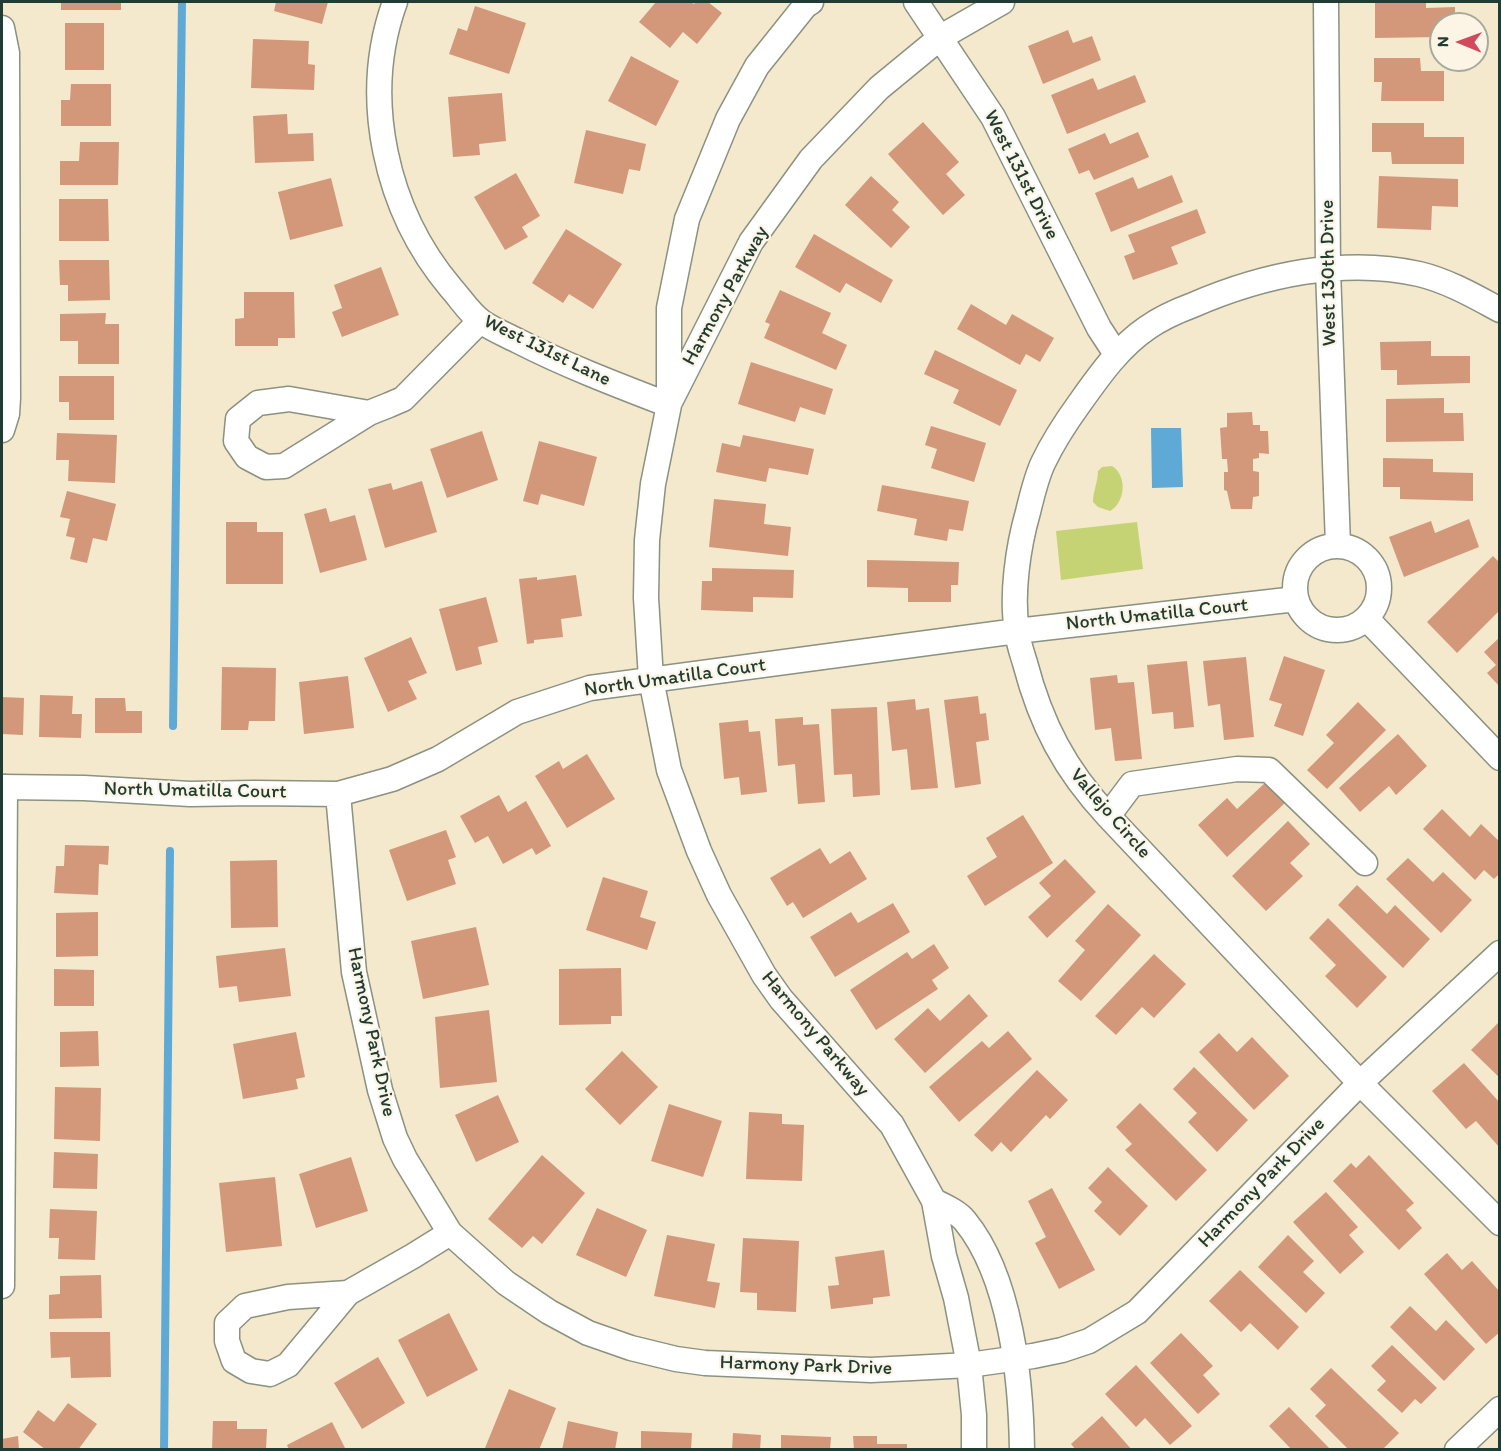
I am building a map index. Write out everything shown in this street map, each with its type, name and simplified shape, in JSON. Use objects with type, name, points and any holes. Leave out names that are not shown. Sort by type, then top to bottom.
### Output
[{"type":"street","name":"West 131st Lane","points":[[395,2],[384,46],[379,83],[379,119],[391,174],[404,211],[423,248],[442,276],[480,321],[584,373],[669,405]]},
{"type":"street","name":"Harmony Parkway","points":[[811,2],[805,6],[757,66],[728,119],[687,219],[669,308],[669,405],[653,484],[647,540],[646,598],[651,679],[669,770],[699,851],[719,895],[764,975],[781,999],[892,1125],[934,1201],[969,1365],[974,1415],[974,1449]]},
{"type":"street","name":"West 131st Drive","points":[[915,2],[993,117],[1099,328],[1116,354]]},
{"type":"street","name":"Harmony Parkway","points":[[669,405],[751,242],[811,159],[879,88],[941,38],[1002,2]]},
{"type":"street","name":"West 130th Drive","points":[[1326,2],[1328,270],[1338,545]]},
{"type":"street","points":[[2,28],[7,53],[4,233],[8,398],[7,414],[2,430]]},
{"type":"street","name":"Vallejo Circle","points":[[1500,310],[1449,283],[1419,274],[1376,267],[1289,274],[1219,293],[1178,311],[1147,328],[1116,354],[1064,426],[1042,464],[1022,534],[1016,575],[1017,631],[1032,687],[1050,736],[1078,782],[1360,1083],[1500,1223]]},
{"type":"street","points":[[369,413],[289,399],[258,403],[238,419],[236,441],[247,457],[256,462],[266,467],[284,466],[369,413],[403,399],[480,321]]},
{"type":"street","points":[[1338,545],[1354,549],[1368,558],[1377,572],[1380,589],[1377,606],[1367,619],[1348,630],[1326,630],[1307,619],[1296,599],[1295,580],[1304,562],[1318,550],[1338,545]]},
{"type":"street","name":"North Umatilla Court","points":[[3,787],[84,788],[190,794],[338,794],[392,779],[438,759],[516,712],[590,687],[1017,631],[1296,599]]},
{"type":"street","points":[[1367,619],[1500,758]]},
{"type":"street","points":[[1108,816],[1132,784],[1237,769],[1269,770],[1365,863]]},
{"type":"street","points":[[2,1286],[3,787]]},
{"type":"street","name":"Harmony Park Drive","points":[[338,794],[354,972],[380,1090],[395,1138],[405,1159],[450,1233],[506,1283],[549,1312],[588,1333],[631,1348],[676,1359],[705,1363],[871,1370],[969,1365],[1062,1350],[1089,1341],[1137,1312],[1360,1083],[1500,953]]},
{"type":"street","points":[[934,1201],[964,1219],[982,1248],[998,1285],[1016,1358],[1022,1449]]},
{"type":"street","points":[[348,1293],[288,1297],[245,1306],[227,1323],[227,1341],[234,1362],[251,1371],[270,1374],[288,1365],[348,1293],[450,1233]]},
{"type":"street","points":[[1457,1449],[1500,1409]]},
{"type":"green space","points":[[1112,466],[1121,476],[1123,489],[1119,502],[1110,511],[1098,507],[1093,502],[1098,471],[1102,467]]},
{"type":"green space","points":[[1137,522],[1143,569],[1061,580],[1056,531]]},
{"type":"water","points":[[1151,428],[1181,428],[1183,487],[1152,488]]},
{"type":"building","points":[[61,2],[121,2],[121,10],[61,10]]},
{"type":"building","points":[[276,2],[328,2],[322,24],[274,11]]},
{"type":"building","points":[[656,2],[691,2],[694,4],[708,2],[722,13],[697,44],[683,32],[670,48],[639,22]]},
{"type":"building","points":[[1375,2],[1426,2],[1426,8],[1455,7],[1455,12],[1429,12],[1429,37],[1375,38]]},
{"type":"building","points":[[475,6],[526,23],[509,74],[449,54],[458,28],[467,31]]},
{"type":"building","points":[[65,23],[104,23],[104,70],[65,70]]},
{"type":"building","points":[[1068,30],[1073,43],[1092,36],[1101,60],[1043,84],[1028,46]]},
{"type":"building","points":[[253,39],[309,41],[308,64],[315,65],[314,90],[251,88]]},
{"type":"building","points":[[631,56],[679,81],[656,126],[608,101]]},
{"type":"building","points":[[1374,58],[1420,58],[1421,71],[1444,72],[1444,101],[1381,101],[1382,82],[1374,82]]},
{"type":"building","points":[[1135,75],[1146,102],[1067,134],[1051,95],[1093,78],[1098,90]]},
{"type":"building","points":[[71,84],[111,84],[111,126],[61,126],[61,100],[70,100]]},
{"type":"building","points":[[502,93],[506,141],[479,144],[480,155],[453,157],[448,97]]},
{"type":"building","points":[[287,114],[288,134],[313,133],[314,161],[255,163],[253,116]]},
{"type":"building","points":[[923,122],[959,162],[946,174],[965,195],[943,215],[888,154]]},
{"type":"building","points":[[1372,123],[1424,123],[1424,137],[1464,137],[1464,164],[1392,164],[1391,152],[1372,152]]},
{"type":"building","points":[[586,130],[646,144],[640,171],[629,169],[623,194],[574,183]]},
{"type":"building","points":[[1138,132],[1149,157],[1094,180],[1089,170],[1079,174],[1068,149],[1105,133],[1110,144]]},
{"type":"building","points":[[80,142],[119,142],[118,185],[60,185],[60,161],[79,161]]},
{"type":"building","points":[[516,173],[540,216],[522,227],[528,237],[505,250],[474,197]]},
{"type":"building","points":[[1172,175],[1183,202],[1111,232],[1095,193],[1133,177],[1138,189]]},
{"type":"building","points":[[871,176],[899,202],[892,210],[910,227],[891,248],[845,205]]},
{"type":"building","points":[[1379,176],[1458,179],[1458,207],[1432,206],[1431,230],[1377,228]]},
{"type":"building","points":[[331,178],[343,226],[290,240],[278,192]]},
{"type":"building","points":[[59,199],[108,199],[109,241],[59,241]]},
{"type":"building","points":[[1197,209],[1206,233],[1171,247],[1178,264],[1133,280],[1124,256],[1135,252],[1128,235]]},
{"type":"building","points":[[566,229],[622,264],[593,309],[569,294],[563,303],[532,283]]},
{"type":"building","points":[[814,234],[893,280],[881,303],[846,283],[840,293],[795,267]]},
{"type":"building","points":[[59,260],[109,260],[110,300],[68,301],[68,285],[60,285]]},
{"type":"building","points":[[381,267],[399,315],[342,337],[332,312],[342,308],[334,285]]},
{"type":"building","points":[[780,290],[831,313],[822,333],[847,345],[836,370],[764,338],[770,324],[765,322]]},
{"type":"building","points":[[244,292],[294,292],[295,338],[278,338],[278,346],[235,346],[235,319],[244,318]]},
{"type":"building","points":[[971,304],[1006,325],[1012,314],[1054,338],[1040,362],[1026,354],[1020,365],[957,329]]},
{"type":"building","points":[[106,313],[105,324],[119,324],[119,364],[78,364],[78,341],[60,341],[60,314]]},
{"type":"building","points":[[1431,341],[1431,356],[1470,356],[1470,383],[1397,385],[1397,370],[1381,370],[1380,342]]},
{"type":"building","points":[[935,350],[1017,390],[1000,426],[953,403],[959,390],[924,374]]},
{"type":"building","points":[[751,362],[833,389],[825,415],[800,407],[795,422],[738,404]]},
{"type":"building","points":[[59,376],[114,376],[114,420],[69,420],[69,402],[59,402]]},
{"type":"building","points":[[1444,398],[1444,413],[1463,413],[1464,441],[1386,442],[1386,399]]},
{"type":"building","points":[[1252,412],[1253,425],[1260,425],[1260,431],[1268,431],[1269,454],[1259,453],[1259,458],[1253,459],[1253,471],[1259,472],[1259,496],[1253,497],[1252,509],[1231,509],[1227,491],[1224,490],[1224,472],[1228,472],[1227,459],[1222,459],[1220,428],[1227,427],[1227,413]]},
{"type":"building","points":[[931,426],[986,443],[974,482],[931,468],[937,449],[925,445]]},
{"type":"building","points":[[482,431],[498,480],[447,498],[430,449]]},
{"type":"building","points":[[57,433],[117,435],[115,483],[68,481],[69,460],[56,460]]},
{"type":"building","points":[[743,435],[814,449],[808,475],[769,468],[766,482],[716,472],[722,443],[740,447]]},
{"type":"building","points":[[539,441],[597,457],[584,506],[541,494],[538,505],[523,501]]},
{"type":"building","points":[[1383,458],[1433,459],[1433,472],[1473,473],[1473,501],[1400,499],[1400,487],[1383,487]]},
{"type":"building","points":[[422,481],[437,532],[385,548],[368,489],[391,483],[393,490]]},
{"type":"building","points":[[882,485],[969,501],[963,531],[949,529],[947,541],[914,535],[917,519],[877,511]]},
{"type":"building","points":[[67,491],[116,504],[107,541],[93,538],[87,563],[70,559],[75,538],[66,536],[70,519],[60,517]]},
{"type":"building","points":[[714,499],[766,504],[764,524],[791,527],[788,556],[709,547]]},
{"type":"building","points":[[326,508],[330,522],[355,515],[367,560],[320,573],[304,514]]},
{"type":"building","points":[[1469,519],[1479,547],[1404,577],[1389,537],[1431,521],[1435,533]]},
{"type":"building","points":[[226,522],[257,522],[257,532],[283,532],[283,584],[226,584]]},
{"type":"building","points":[[1493,556],[1500,563],[1500,610],[1457,653],[1427,622]]},
{"type":"building","points":[[867,560],[959,562],[958,585],[951,585],[951,602],[908,602],[908,588],[867,587]]},
{"type":"building","points":[[712,568],[794,570],[793,598],[753,597],[753,612],[701,610],[702,581],[712,581]]},
{"type":"building","points":[[576,575],[582,616],[561,619],[563,637],[534,640],[534,643],[527,644],[519,579],[537,577],[537,580]]},
{"type":"building","points":[[486,597],[498,642],[478,647],[482,664],[456,671],[439,609]]},
{"type":"building","points":[[411,637],[427,673],[408,681],[417,699],[388,712],[364,658]]},
{"type":"building","points":[[1500,637],[1500,687],[1487,673],[1496,665],[1484,652]]},
{"type":"building","points":[[1284,656],[1325,670],[1303,736],[1274,726],[1282,704],[1269,700]]},
{"type":"building","points":[[1246,657],[1254,737],[1224,740],[1220,704],[1208,706],[1203,661]]},
{"type":"building","points":[[1187,661],[1194,727],[1174,729],[1173,712],[1152,714],[1147,665]]},
{"type":"building","points":[[222,667],[276,668],[275,721],[249,721],[248,730],[221,730]]},
{"type":"building","points":[[1117,675],[1118,683],[1134,682],[1142,759],[1115,761],[1111,728],[1095,730],[1090,678]]},
{"type":"building","points":[[348,676],[354,728],[304,734],[299,682]]},
{"type":"building","points":[[40,695],[73,696],[72,714],[82,714],[81,738],[39,737]]},
{"type":"building","points":[[978,696],[980,714],[986,713],[989,740],[976,742],[981,784],[955,788],[944,700]]},
{"type":"building","points":[[2,697],[24,698],[23,735],[2,734]]},
{"type":"building","points":[[95,698],[125,698],[126,711],[142,711],[142,733],[95,733]]},
{"type":"building","points":[[915,699],[916,710],[929,708],[938,788],[911,790],[907,749],[892,751],[887,702]]},
{"type":"building","points":[[1358,702],[1386,730],[1327,789],[1307,770],[1334,743],[1326,735]]},
{"type":"building","points":[[877,707],[880,795],[853,797],[852,774],[834,775],[831,709]]},
{"type":"building","points":[[803,717],[803,725],[819,724],[825,802],[798,804],[795,764],[778,766],[775,719]]},
{"type":"building","points":[[748,720],[749,732],[760,731],[767,792],[741,795],[739,777],[724,779],[719,723]]},
{"type":"building","points":[[1398,734],[1427,766],[1396,795],[1389,786],[1360,812],[1339,788]]},
{"type":"building","points":[[587,754],[615,799],[567,828],[535,776],[559,761],[563,769]]},
{"type":"building","points":[[1266,782],[1286,802],[1227,857],[1198,825],[1227,798],[1237,809]]},
{"type":"building","points":[[499,795],[508,812],[526,801],[551,846],[536,855],[532,848],[503,864],[488,836],[475,843],[460,816]]},
{"type":"building","points":[[1442,809],[1470,837],[1481,824],[1500,842],[1500,873],[1494,879],[1484,870],[1475,880],[1423,829]]},
{"type":"building","points":[[1023,815],[1053,863],[985,906],[967,876],[997,857],[986,838]]},
{"type":"building","points":[[1288,821],[1310,844],[1290,863],[1303,876],[1266,911],[1232,876]]},
{"type":"building","points":[[446,830],[456,857],[448,860],[456,884],[407,901],[389,850]]},
{"type":"building","points":[[65,845],[109,846],[108,865],[99,864],[98,895],[54,893],[56,866],[64,866]]},
{"type":"building","points":[[820,848],[830,864],[850,851],[867,879],[803,918],[793,902],[787,906],[770,878]]},
{"type":"building","points":[[1408,858],[1433,882],[1443,872],[1472,900],[1441,933],[1386,879]]},
{"type":"building","points":[[1065,859],[1096,892],[1047,938],[1028,917],[1051,896],[1039,883]]},
{"type":"building","points":[[277,860],[278,927],[231,928],[230,861]]},
{"type":"building","points":[[603,877],[648,891],[640,917],[656,922],[647,950],[586,930]]},
{"type":"building","points":[[1357,885],[1387,914],[1395,905],[1430,939],[1403,968],[1338,905]]},
{"type":"building","points":[[893,903],[910,932],[835,977],[810,937],[851,912],[858,923]]},
{"type":"building","points":[[1108,904],[1141,935],[1081,1001],[1058,981],[1085,950],[1075,941]]},
{"type":"building","points":[[98,912],[98,956],[56,957],[56,913]]},
{"type":"building","points":[[1328,918],[1387,977],[1357,1008],[1325,976],[1336,965],[1309,938]]},
{"type":"building","points":[[476,927],[489,985],[423,999],[411,941]]},
{"type":"building","points":[[934,944],[949,968],[932,980],[938,989],[876,1030],[850,990],[907,952],[912,959]]},
{"type":"building","points":[[285,948],[291,996],[239,1002],[237,986],[219,988],[216,956]]},
{"type":"building","points":[[1154,954],[1186,984],[1154,1018],[1142,1007],[1116,1035],[1095,1016]]},
{"type":"building","points":[[621,968],[622,1016],[611,1016],[611,1024],[559,1025],[559,969]]},
{"type":"building","points":[[54,969],[94,970],[94,1006],[54,1006]]},
{"type":"building","points":[[969,994],[988,1016],[925,1073],[894,1039],[928,1008],[940,1021]]},
{"type":"building","points":[[489,1010],[497,1082],[440,1088],[435,1017]]},
{"type":"building","points":[[1500,1021],[1500,1078],[1471,1050]]},
{"type":"building","points":[[98,1031],[99,1066],[60,1067],[60,1032]]},
{"type":"building","points":[[1008,1031],[1032,1059],[959,1122],[929,1087],[982,1041],[989,1048]]},
{"type":"building","points":[[296,1032],[305,1077],[296,1079],[298,1089],[243,1099],[233,1044]]},
{"type":"building","points":[[1219,1033],[1237,1052],[1252,1037],[1289,1076],[1254,1110],[1199,1052]]},
{"type":"building","points":[[622,1051],[658,1087],[620,1125],[585,1089]]},
{"type":"building","points":[[1464,1063],[1500,1103],[1500,1148],[1476,1121],[1466,1129],[1432,1091]]},
{"type":"building","points":[[1194,1067],[1248,1120],[1217,1152],[1188,1122],[1197,1113],[1173,1089]]},
{"type":"building","points":[[1037,1070],[1068,1100],[1050,1119],[1046,1115],[1011,1152],[1001,1142],[992,1152],[974,1135]]},
{"type":"building","points":[[55,1087],[101,1088],[100,1141],[54,1139]]},
{"type":"building","points":[[498,1095],[519,1142],[476,1162],[455,1115]]},
{"type":"building","points":[[1140,1103],[1207,1170],[1176,1201],[1125,1150],[1132,1144],[1116,1127]]},
{"type":"building","points":[[669,1104],[722,1121],[703,1177],[651,1161]]},
{"type":"building","points":[[749,1112],[782,1114],[782,1124],[804,1125],[802,1181],[746,1179]]},
{"type":"building","points":[[54,1152],[98,1154],[97,1189],[53,1188]]},
{"type":"building","points":[[542,1155],[585,1193],[542,1244],[533,1236],[522,1248],[488,1219]]},
{"type":"building","points":[[1369,1155],[1414,1203],[1406,1210],[1422,1228],[1399,1250],[1333,1181],[1351,1163],[1356,1168]]},
{"type":"building","points":[[351,1157],[368,1211],[316,1228],[299,1174]]},
{"type":"building","points":[[1108,1167],[1148,1206],[1120,1236],[1094,1211],[1102,1202],[1088,1188]]},
{"type":"building","points":[[275,1177],[282,1246],[226,1252],[219,1183]]},
{"type":"building","points":[[1052,1188],[1095,1270],[1059,1289],[1035,1243],[1046,1237],[1028,1201]]},
{"type":"building","points":[[1326,1192],[1358,1227],[1349,1235],[1364,1252],[1340,1274],[1293,1222]]},
{"type":"building","points":[[597,1208],[647,1230],[626,1277],[576,1255]]},
{"type":"building","points":[[50,1209],[97,1211],[95,1260],[58,1259],[59,1238],[49,1238]]},
{"type":"building","points":[[667,1235],[715,1244],[707,1281],[720,1283],[715,1308],[654,1296]]},
{"type":"building","points":[[1288,1235],[1314,1261],[1303,1272],[1325,1293],[1306,1313],[1258,1267]]},
{"type":"building","points":[[743,1238],[799,1241],[796,1312],[757,1310],[757,1293],[740,1292]]},
{"type":"building","points":[[884,1250],[890,1296],[873,1298],[873,1304],[831,1309],[828,1286],[839,1285],[835,1257]]},
{"type":"building","points":[[1447,1253],[1462,1270],[1472,1261],[1500,1292],[1500,1332],[1486,1344],[1424,1274]]},
{"type":"building","points":[[1240,1270],[1299,1327],[1278,1350],[1250,1323],[1241,1332],[1209,1301]]},
{"type":"building","points":[[101,1275],[102,1318],[49,1319],[49,1295],[60,1294],[60,1276]]},
{"type":"building","points":[[1410,1306],[1436,1331],[1446,1320],[1475,1349],[1444,1381],[1390,1327]]},
{"type":"building","points":[[449,1313],[478,1370],[427,1397],[398,1340]]},
{"type":"building","points":[[50,1332],[110,1332],[111,1377],[71,1378],[70,1357],[51,1358]]},
{"type":"building","points":[[1181,1333],[1213,1366],[1203,1375],[1220,1394],[1198,1414],[1150,1363]]},
{"type":"building","points":[[1392,1345],[1437,1388],[1421,1404],[1415,1399],[1402,1413],[1377,1390],[1386,1381],[1371,1366]]},
{"type":"building","points":[[378,1357],[405,1403],[362,1429],[334,1383]]},
{"type":"building","points":[[1136,1365],[1192,1426],[1170,1445],[1145,1418],[1136,1427],[1105,1394]]},
{"type":"building","points":[[1331,1368],[1399,1433],[1382,1450],[1349,1450],[1315,1416],[1326,1405],[1310,1389]]},
{"type":"building","points":[[509,1389],[556,1408],[539,1450],[485,1448]]},
{"type":"building","points":[[68,1403],[97,1424],[78,1450],[46,1450],[23,1432],[38,1410],[54,1422]]},
{"type":"building","points":[[1289,1407],[1331,1450],[1292,1450],[1269,1426]]},
{"type":"building","points":[[1102,1416],[1132,1450],[1076,1450],[1071,1444]]},
{"type":"building","points":[[213,1421],[237,1421],[237,1429],[267,1429],[266,1450],[212,1450]]},
{"type":"building","points":[[568,1421],[618,1432],[615,1450],[562,1450]]},
{"type":"building","points":[[332,1422],[346,1450],[289,1450],[287,1445]]},
{"type":"building","points":[[641,1431],[692,1433],[691,1450],[641,1450]]},
{"type":"building","points":[[733,1433],[761,1435],[760,1450],[732,1450]]},
{"type":"building","points":[[781,1435],[831,1437],[830,1450],[781,1450]]},
{"type":"building","points":[[18,1436],[19,1450],[2,1450],[2,1439]]},
{"type":"building","points":[[853,1436],[877,1436],[877,1444],[907,1444],[907,1450],[854,1450]]},
{"type":"waterway","points":[[173,726],[182,2]]},
{"type":"waterway","points":[[164,1450],[170,851]]}]
